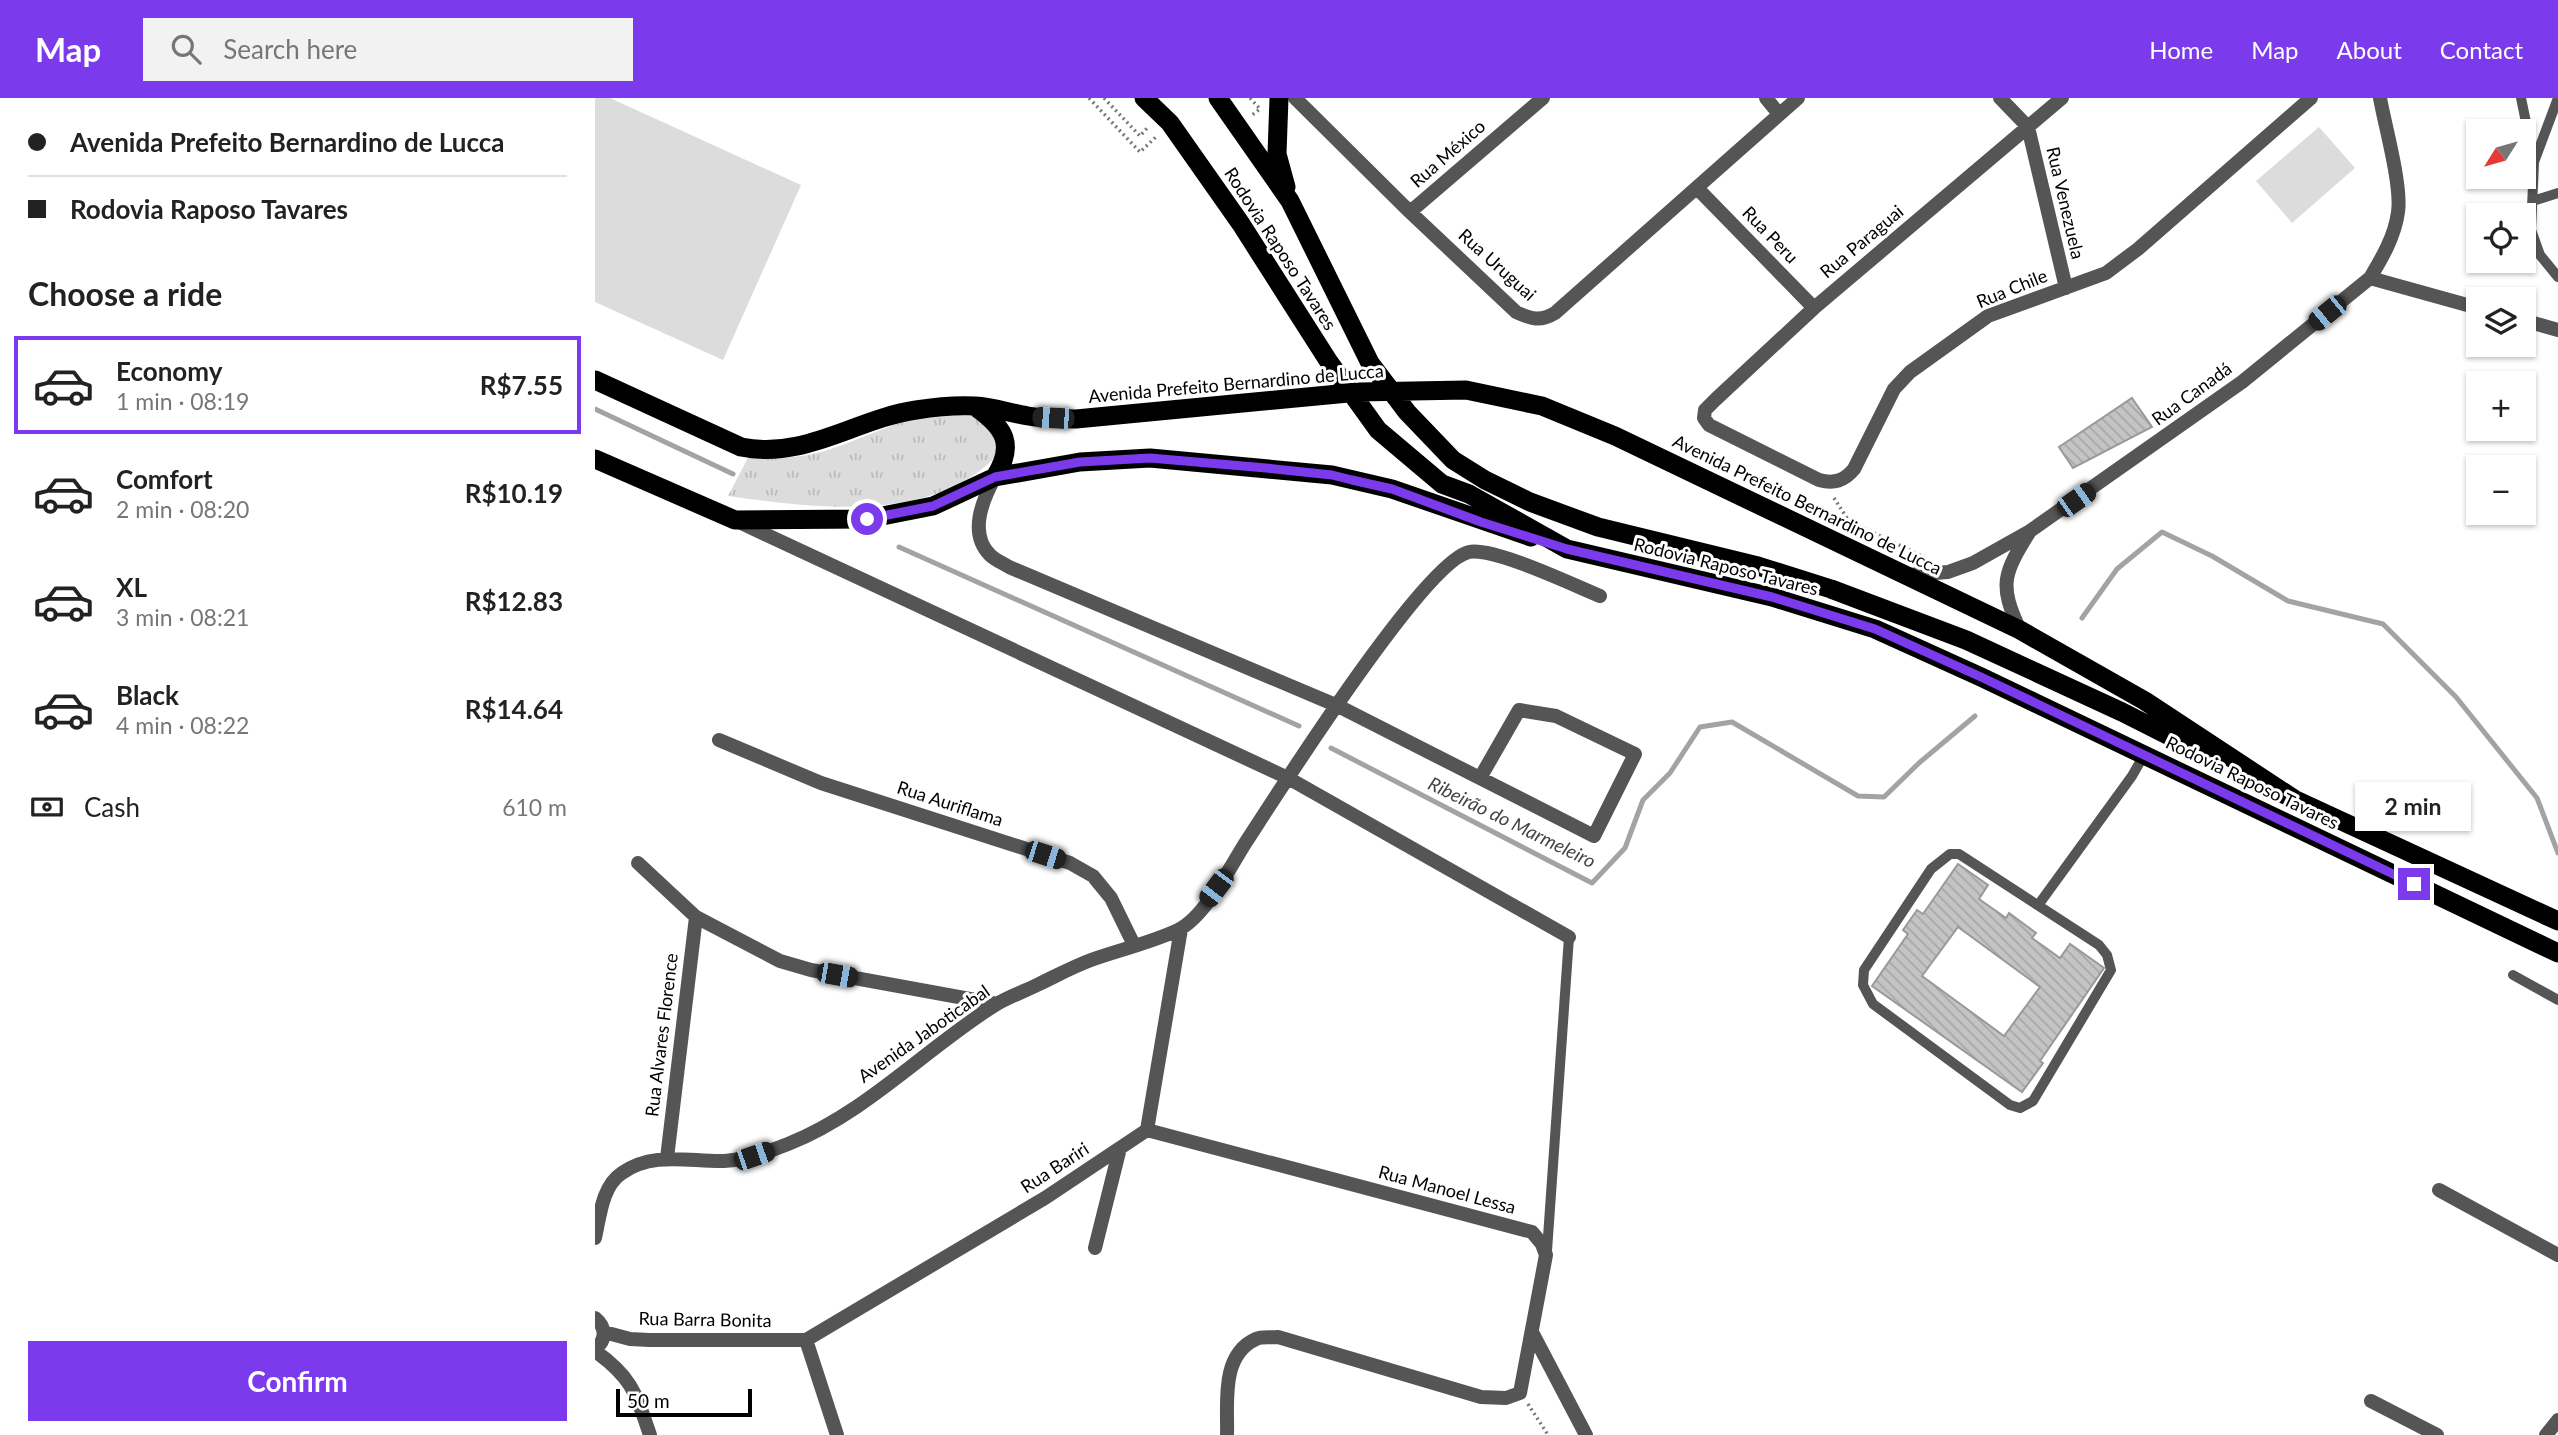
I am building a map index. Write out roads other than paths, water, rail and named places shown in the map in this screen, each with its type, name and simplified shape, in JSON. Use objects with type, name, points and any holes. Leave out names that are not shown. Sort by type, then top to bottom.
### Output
[{"type":"highway","name":"Rodovia Raposo Tavares","points":[[1144,98],[1170,123],[1234,213],[1329,362],[1378,430],[1442,484],[1469,494],[1567,549],[1772,597],[1875,629],[2558,953]]},
{"type":"highway","name":"Rodovia Raposo Tavares","points":[[1217,98],[1290,201],[1370,363],[1407,412],[1453,460],[1485,481],[1530,502],[1598,527],[1758,566],[1819,585],[1966,640],[2122,712],[2294,800],[2558,921]]},
{"type":"highway","points":[[1279,98],[1277,154],[1290,201]]},
{"type":"highway","name":"Avenida Prefeito Bernardino de Lucca","points":[[595,380],[741,447],[761,451],[784,450],[812,443],[858,425],[915,410],[975,406],[1031,417],[1076,419],[1359,392],[1466,390],[1542,406],[1615,436],[2020,630],[2145,701],[2294,800]]},
{"type":"highway","points":[[975,406],[999,426],[1005,439],[1006,454],[995,477]]},
{"type":"highway","points":[[595,459],[735,520],[867,519],[933,506],[995,477],[1080,462],[1150,458],[1332,475],[1392,489],[1481,522],[1567,549]]},
{"type":"street","name":"Rua México","points":[[1410,212],[1543,98]]},
{"type":"street","points":[[1766,98],[1779,114]]},
{"type":"street","name":"Rua Uruguai","points":[[1304,101],[1410,212],[1516,312],[1538,320],[1555,313],[1798,98]]},
{"type":"street","points":[[2000,98],[2028,127]]},
{"type":"street","name":"Rua Paraguai","points":[[1709,425],[1704,418],[1705,410],[1716,398],[1814,308],[2062,98]]},
{"type":"street","name":"Rua Chile","points":[[1709,425],[1823,481],[1832,483],[1847,477],[1854,469],[1894,389],[1910,372],[1988,316],[2106,273],[2311,98]]},
{"type":"street","points":[[2380,98],[2398,195],[2398,213],[2383,257],[2370,278],[2466,304]]},
{"type":"street","name":"Rua Venezuela","points":[[2028,127],[2066,288]]},
{"type":"street","name":"Rua Peru","points":[[1697,188],[1814,308]]},
{"type":"street","name":"Rua Canadá","points":[[1906,575],[1951,570],[1973,563],[2030,531],[2242,383],[2370,278]]},
{"type":"street","points":[[2536,324],[2558,330]]},
{"type":"street","points":[[995,477],[983,498],[978,525],[990,555],[1009,567],[1338,706],[1594,836],[1635,754],[1556,716],[1519,710],[1480,778]]},
{"type":"street","points":[[735,520],[1287,778],[1569,937]]},
{"type":"street","points":[[2020,630],[2008,605],[2007,576],[2011,563],[2030,531]]},
{"type":"street","points":[[1338,706],[1408,606],[1444,566],[1469,552],[1491,554],[1600,596]]},
{"type":"street","name":"Avenida Jaboticabal","points":[[595,1238],[605,1195],[612,1181],[623,1171],[651,1160],[667,1158],[727,1161],[754,1156],[789,1143],[836,1121],[997,1004],[1086,962],[1181,929],[1216,888],[1287,778],[1338,706]]},
{"type":"street","name":"Rua Auriflama","points":[[719,740],[821,783],[1070,863],[1093,876],[1105,891],[1134,945]]},
{"type":"street","points":[[638,863],[696,917],[780,961],[811,970],[997,1004]]},
{"type":"street","name":"Rua Alvares Florence","points":[[667,1158],[696,917]]},
{"type":"street","points":[[1147,1130],[1181,929]]},
{"type":"street","name":"Rua Bariri","points":[[806,1340],[1045,1198],[1147,1130]]},
{"type":"street","name":"Rua Manoel Lessa","points":[[1147,1130],[1532,1232],[1542,1244],[1546,1255]]},
{"type":"street","points":[[1095,1248],[1120,1148]]},
{"type":"street","points":[[2439,1190],[2558,1255]]},
{"type":"street","points":[[1227,1435],[1228,1374],[1239,1352],[1258,1338],[1278,1337],[1481,1397],[1506,1398],[1520,1393],[1546,1255]]},
{"type":"street","points":[[595,1318],[602,1324],[604,1332],[603,1339],[595,1350],[630,1382],[650,1435]]},
{"type":"street","name":"Rua Barra Bonita","points":[[604,1332],[630,1339],[649,1340],[806,1340]]},
{"type":"street","points":[[1533,1334],[1586,1435]]},
{"type":"street","points":[[806,1340],[837,1435]]},
{"type":"street","points":[[2371,1401],[2437,1435]]},
{"type":"street","points":[[2546,1435],[2558,1420]]},
{"type":"lane","points":[[2521,98],[2525,119]]},
{"type":"lane","points":[[2536,157],[2558,99]]},
{"type":"lane","points":[[2533,189],[2531,230],[2540,256],[2558,276]]},
{"type":"lane","points":[[2533,201],[2558,193]]},
{"type":"lane","points":[[2039,904],[2132,776],[2144,755]]},
{"type":"lane","points":[[1951,854],[1959,855],[2039,904],[2099,945],[2107,955],[2111,970],[2033,1101],[2020,1108],[2010,1105],[1873,1004],[1863,985],[1864,970],[1931,869],[1951,854]]},
{"type":"lane","points":[[1546,1255],[1569,937]]},
{"type":"lane","points":[[2513,975],[2558,1000]]},
{"type":"waterway","name":"Ribeirão do Marmeleiro","points":[[595,409],[733,474]]},
{"type":"waterway","name":"Ribeirão do Marmeleiro","points":[[2082,618],[2117,569],[2162,532],[2212,556],[2288,601],[2383,624],[2456,697],[2537,798],[2558,853]]},
{"type":"waterway","name":"Ribeirão do Marmeleiro","points":[[899,547],[1299,726]]},
{"type":"waterway","name":"Ribeirão do Marmeleiro","points":[[1331,748],[1592,883],[1625,848],[1643,800],[1670,773],[1700,727],[1732,722],[1858,796],[1884,797],[1919,763],[1975,716]]}]
